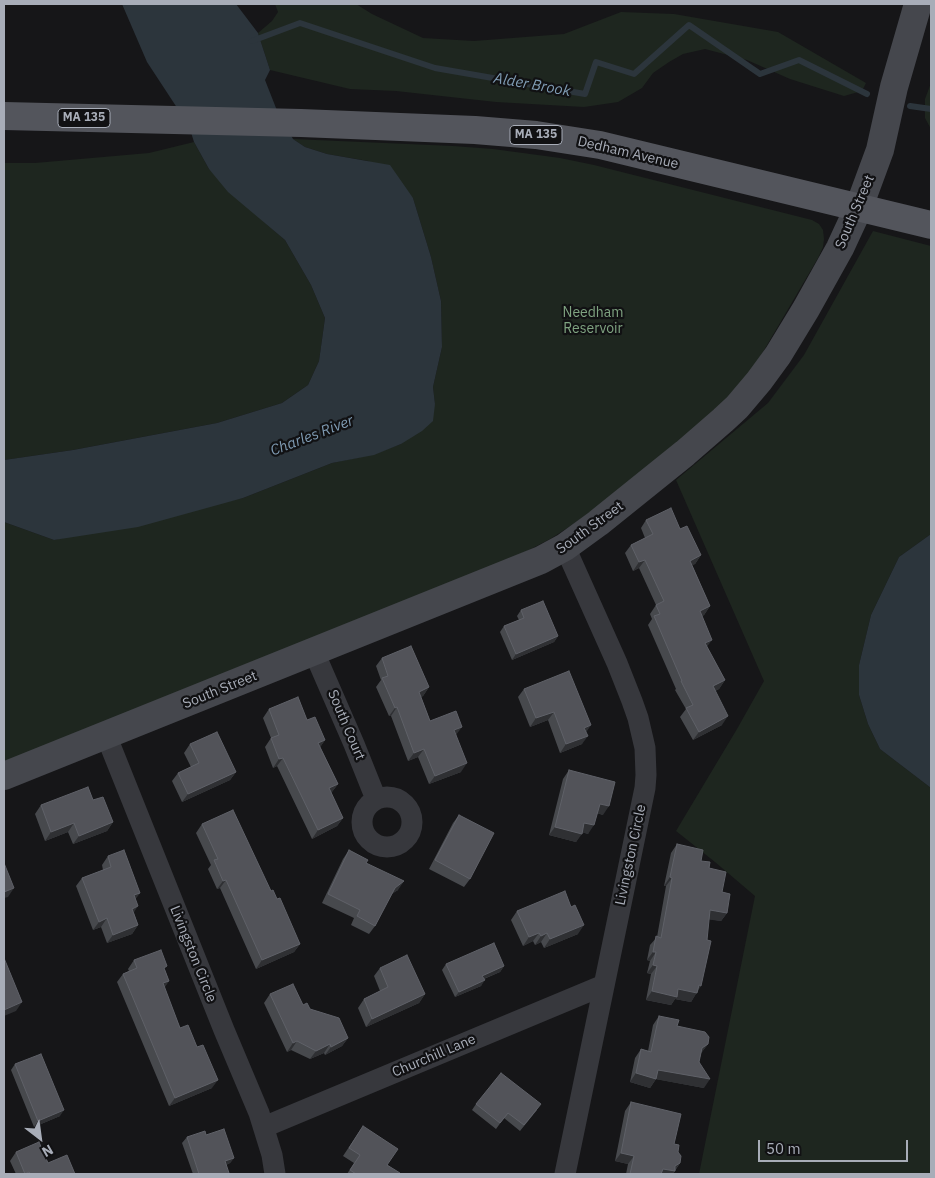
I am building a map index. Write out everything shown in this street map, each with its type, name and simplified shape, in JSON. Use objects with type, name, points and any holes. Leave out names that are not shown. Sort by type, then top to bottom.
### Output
[{"type":"main road","name":"Dedham Avenue","points":[[4,116],[489,130],[600,145],[931,225]]},
{"type":"street","name":"South Street","points":[[4,776],[554,554],[598,524],[685,453],[723,420],[749,393],[768,368],[806,309],[840,248],[859,207],[880,150],[894,87],[918,4]]},
{"type":"street","name":"Livingston Circle","points":[[565,547],[626,684],[638,718],[644,742],[646,762],[645,788],[565,1174]]},
{"type":"street","name":"South Court","points":[[314,652],[376,799]]},
{"type":"street","name":"Livingston Circle","points":[[106,735],[214,1008],[264,1127],[275,1174]]},
{"type":"street","name":"Churchill Lane","points":[[264,1127],[604,985]]},
{"type":"green space","points":[[275,4],[356,4],[372,14],[423,38],[474,41],[564,34],[621,12],[674,14],[778,32],[866,83],[862,91],[844,96],[790,79],[747,60],[705,49],[683,54],[669,62],[653,73],[642,88],[618,102],[584,107],[496,102],[396,91],[350,89],[270,70],[258,33],[272,21],[278,12]]},
{"type":"green space","points":[[931,83],[931,129],[925,118],[925,99]]},
{"type":"green space","name":"Needham Reservoir","points":[[293,139],[453,146],[560,158],[812,220],[819,224],[823,230],[823,247],[760,357],[748,374],[689,441],[550,539],[500,563],[4,762],[4,522],[54,540],[243,498],[332,463],[374,454],[401,444],[435,404],[433,387],[442,347],[441,301],[431,257],[413,198],[368,161],[327,154],[305,147]]},
{"type":"green space","points":[[194,142],[209,169],[285,240],[311,285],[325,318],[319,361],[308,385],[282,403],[217,423],[73,450],[4,460],[4,163],[35,163],[149,153]]},
{"type":"green space","points":[[873,231],[931,246],[931,534],[899,557],[871,615],[859,665],[859,695],[868,724],[880,749],[931,788],[931,1174],[699,1174],[755,896],[676,831],[764,681],[676,480],[768,403],[804,355]]},
{"type":"water","name":"Charles River","points":[[122,4],[236,4],[258,33],[270,70],[265,80],[276,108],[293,139],[305,147],[327,154],[390,165],[413,198],[431,257],[441,301],[442,347],[433,387],[435,404],[433,421],[422,431],[401,444],[374,455],[332,463],[243,498],[138,527],[54,540],[4,522],[4,460],[73,450],[217,423],[282,403],[308,385],[319,361],[325,318],[311,285],[285,240],[228,192],[209,169],[194,142],[189,126],[147,62]]},
{"type":"water","points":[[931,534],[931,788],[880,749],[868,724],[859,695],[859,665],[871,615],[899,557]]},
{"type":"building","points":[[671,508],[680,529],[687,526],[701,555],[690,561],[710,606],[700,611],[712,640],[705,643],[725,680],[713,686],[728,716],[699,732],[686,708],[693,705],[654,616],[660,614],[656,605],[664,601],[645,560],[639,562],[631,545],[653,534],[646,520]]},
{"type":"building","points":[[543,601],[558,636],[516,654],[504,626],[524,618],[521,610]]},
{"type":"building","points":[[411,646],[429,687],[419,692],[430,721],[456,711],[462,727],[454,730],[467,763],[435,776],[424,749],[414,753],[397,707],[395,708],[382,678],[388,676],[382,658]]},
{"type":"building","points":[[569,671],[591,725],[584,728],[588,736],[566,744],[554,712],[536,718],[524,689]]},
{"type":"building","points":[[298,697],[307,720],[315,717],[325,740],[318,743],[338,784],[329,788],[343,818],[318,830],[283,758],[279,759],[271,738],[279,735],[269,709]]},
{"type":"building","points":[[217,732],[236,772],[188,794],[178,773],[199,763],[190,744]]},
{"type":"building","points":[[569,770],[615,782],[609,806],[600,804],[594,825],[584,823],[582,834],[555,827]]},
{"type":"building","points":[[88,787],[93,800],[103,797],[113,822],[79,836],[74,823],[51,832],[41,805]]},
{"type":"building","points":[[233,810],[271,891],[273,890],[277,899],[280,898],[300,944],[262,960],[226,880],[223,881],[214,860],[218,859],[202,824]]},
{"type":"building","points":[[459,815],[494,833],[470,879],[435,860]]},
{"type":"building","points":[[677,844],[703,850],[701,861],[710,862],[709,868],[726,872],[722,892],[730,894],[727,913],[710,910],[707,940],[711,941],[701,986],[699,985],[697,993],[678,989],[677,997],[652,991],[657,966],[653,965],[656,952],[653,952],[656,936],[661,938]]},
{"type":"building","points":[[124,850],[140,893],[134,895],[138,906],[132,909],[138,925],[113,935],[107,918],[99,922],[82,878],[111,867],[108,856]]},
{"type":"building","points":[[349,850],[368,860],[366,863],[404,881],[395,888],[375,926],[357,916],[360,910],[328,894]]},
{"type":"building","points":[[4,863],[14,888],[4,892]]},
{"type":"building","points":[[565,891],[571,907],[575,905],[584,925],[550,939],[547,933],[541,936],[539,933],[529,937],[517,911]]},
{"type":"building","points":[[494,943],[504,966],[482,976],[485,980],[459,992],[446,964]]},
{"type":"building","points":[[161,950],[167,966],[164,968],[169,981],[163,983],[180,1028],[188,1025],[197,1047],[203,1045],[218,1080],[175,1098],[123,974],[137,968],[134,960]]},
{"type":"building","points":[[407,955],[425,994],[372,1019],[364,999],[388,987],[380,968]]},
{"type":"building","points":[[4,958],[22,1002],[4,1010]]},
{"type":"building","points":[[293,984],[303,1005],[307,1003],[310,1009],[339,1018],[348,1038],[331,1047],[330,1044],[316,1051],[297,1041],[293,1043],[270,994]]},
{"type":"building","points":[[659,1016],[679,1020],[677,1026],[705,1032],[709,1037],[708,1044],[702,1048],[699,1062],[710,1079],[658,1070],[656,1079],[636,1073],[641,1049],[651,1052]]},
{"type":"building","points":[[41,1054],[64,1110],[38,1121],[15,1064]]},
{"type":"building","points":[[501,1073],[541,1104],[524,1125],[508,1113],[500,1123],[476,1104]]},
{"type":"building","points":[[631,1102],[681,1114],[674,1144],[679,1145],[678,1152],[681,1156],[680,1163],[675,1166],[675,1171],[663,1169],[661,1174],[630,1174],[634,1156],[621,1153]]},
{"type":"building","points":[[363,1126],[398,1149],[387,1165],[399,1174],[356,1174],[350,1170],[360,1155],[349,1148]]},
{"type":"building","points":[[224,1129],[234,1158],[225,1161],[229,1173],[199,1174],[187,1137],[205,1131],[206,1135]]},
{"type":"building","points":[[39,1142],[48,1163],[67,1155],[75,1174],[31,1174],[29,1172],[25,1174],[16,1152]]},
{"type":"waterway","name":"Alder Brook","points":[[252,41],[300,23],[435,68],[585,94],[596,62],[634,74],[689,25],[760,74],[799,60],[867,94]]},
{"type":"waterway","name":"Alder Brook","points":[[910,106],[931,109]]}]
